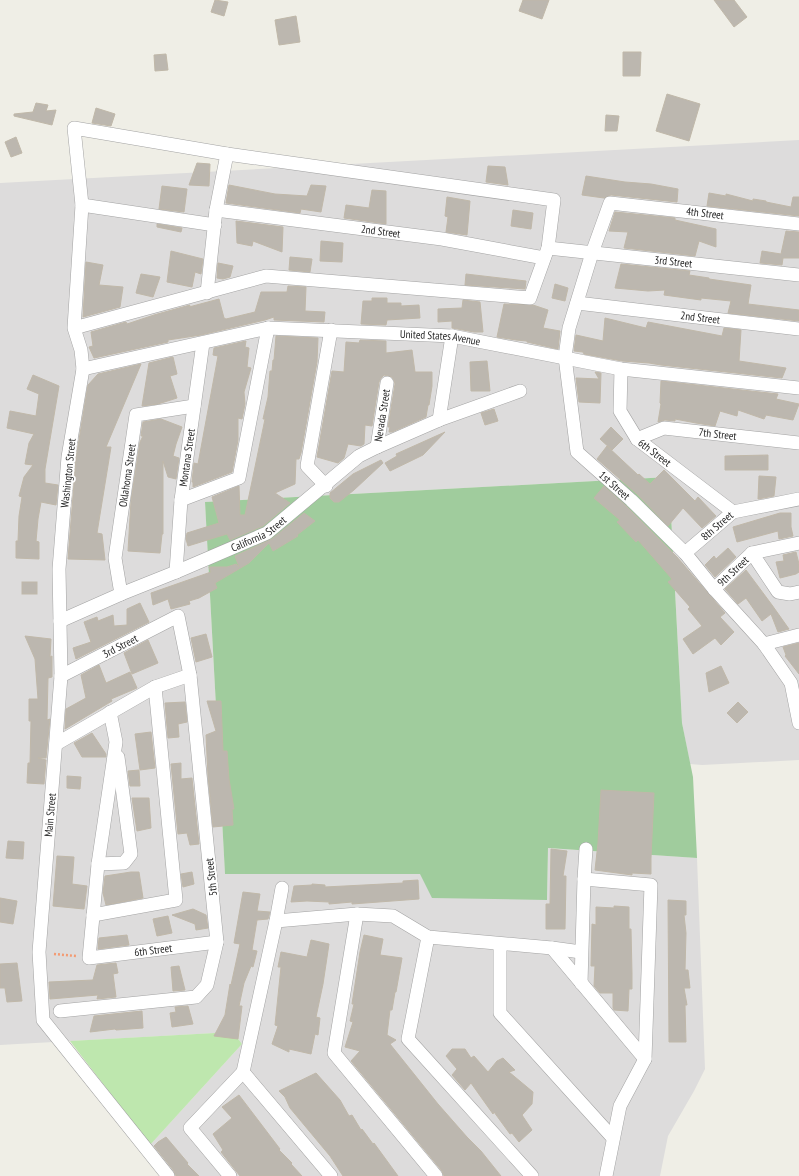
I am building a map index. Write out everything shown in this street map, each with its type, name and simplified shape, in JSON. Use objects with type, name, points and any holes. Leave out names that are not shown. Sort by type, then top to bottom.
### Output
[{"type":"street","points":[[74,128],[227,154],[554,200],[546,253],[530,298],[266,276],[74,328],[82,205],[74,128]]},
{"type":"street","points":[[207,293],[216,210],[227,154]]},
{"type":"street","name":"4th Street","points":[[610,202],[799,224]]},
{"type":"street","name":"1st Street","points":[[610,202],[592,253],[569,328],[565,358],[577,452],[631,500],[686,553],[714,589],[764,644],[795,682],[799,723]]},
{"type":"street","points":[[82,205],[215,225]]},
{"type":"street","name":"2nd Street","points":[[216,210],[546,253]]},
{"type":"street","name":"3rd Street","points":[[546,253],[592,253],[799,275]]},
{"type":"street","name":"2nd Street","points":[[577,303],[799,329]]},
{"type":"street","name":"Washington Street","points":[[60,621],[58,569],[68,457],[83,369],[81,350],[74,328]]},
{"type":"street","points":[[181,500],[240,478],[268,328]]},
{"type":"street","name":"United States Avenue","points":[[83,369],[268,328],[452,336],[620,369],[799,388]]},
{"type":"street","points":[[326,486],[307,466],[331,330]]},
{"type":"street","points":[[439,420],[452,336]]},
{"type":"street","name":"Montana Street","points":[[176,572],[181,500],[203,343]]},
{"type":"street","name":"6th Street","points":[[620,369],[620,411],[637,439],[732,512]]},
{"type":"street","name":"Nevada Street","points":[[377,447],[387,383]]},
{"type":"street","name":"California Street","points":[[60,621],[267,533],[326,486],[360,456],[377,447],[439,420],[520,391]]},
{"type":"street","name":"Oklahoma Street","points":[[121,594],[115,558],[136,415],[194,406]]},
{"type":"street","name":"7th Street","points":[[637,439],[664,428],[799,443]]},
{"type":"street","name":"8th Street","points":[[686,553],[732,512],[799,499]]},
{"type":"street","name":"9th Street","points":[[714,589],[752,553],[799,543]]},
{"type":"street","points":[[752,553],[778,592],[790,594],[799,592]]},
{"type":"street","name":"3rd Street","points":[[61,676],[178,616]]},
{"type":"street","name":"5th Street","points":[[60,1010],[196,997],[207,985],[217,942],[190,675],[178,616]]},
{"type":"street","name":"Main Street","points":[[60,621],[61,676],[39,952],[43,1020],[168,1176]]},
{"type":"street","points":[[764,644],[799,635]]},
{"type":"street","points":[[56,744],[110,712],[155,688],[190,675]]},
{"type":"street","points":[[93,914],[176,900],[155,688]]},
{"type":"street","points":[[98,864],[124,863],[131,854],[116,742],[110,712]]},
{"type":"street","points":[[89,958],[98,864],[116,742]]},
{"type":"street","points":[[581,983],[586,849]]},
{"type":"street","points":[[584,879],[651,885],[645,1059],[620,1106],[606,1176]]},
{"type":"street","points":[[230,1176],[190,1128],[243,1072],[282,888]]},
{"type":"street","points":[[276,921],[357,914],[393,916],[428,937],[581,952]]},
{"type":"street","points":[[357,914],[334,1053],[436,1176]]},
{"type":"street","points":[[428,937],[408,1039],[532,1176]]},
{"type":"street","name":"6th Street","points":[[89,958],[217,942]]},
{"type":"street","points":[[500,944],[500,1013],[613,1138]]},
{"type":"street","points":[[552,948],[645,1059]]},
{"type":"street","points":[[243,1072],[331,1176]]},
{"type":"path","points":[[39,952],[89,958]]},
{"type":"shaded area","points":[[799,140],[799,760],[702,765],[690,764],[682,723],[669,477],[205,502],[225,874],[420,874],[547,900],[548,848],[697,858],[705,1069],[668,1136],[660,1176],[175,1176],[150,1145],[242,1044],[233,1032],[0,1045],[0,183]]},
{"type":"green space","points":[[669,477],[682,723],[693,777],[697,858],[548,848],[547,900],[432,898],[420,874],[225,874],[205,502]]},
{"type":"green space","points":[[233,1032],[242,1044],[150,1145],[70,1041]]},
{"type":"building","points":[[215,0],[228,2],[224,16],[211,12]]},
{"type":"building","points":[[523,0],[549,0],[542,19],[519,11]]},
{"type":"building","points":[[714,0],[734,0],[747,17],[734,27]]},
{"type":"building","points":[[296,16],[300,42],[279,45],[275,20]]},
{"type":"building","points":[[623,52],[641,52],[640,76],[623,76]]},
{"type":"building","points":[[166,54],[168,70],[155,71],[154,55]]},
{"type":"building","points":[[667,94],[700,104],[689,141],[656,131]]},
{"type":"building","points":[[36,103],[48,105],[46,111],[56,110],[52,125],[14,116],[14,114],[33,112]]},
{"type":"building","points":[[96,108],[115,114],[111,126],[92,123]]},
{"type":"building","points":[[606,115],[619,116],[617,131],[605,131]]},
{"type":"building","points":[[16,137],[22,153],[11,157],[5,142]]},
{"type":"building","points":[[197,163],[210,164],[209,186],[189,185]]},
{"type":"building","points":[[488,166],[505,167],[508,185],[486,182]]},
{"type":"building","points":[[586,176],[678,189],[677,202],[611,195],[604,198],[582,195]]},
{"type":"building","points":[[229,185],[275,194],[307,196],[311,185],[326,186],[321,212],[301,209],[300,213],[226,203]]},
{"type":"building","points":[[162,186],[187,189],[184,212],[159,209]]},
{"type":"building","points":[[372,190],[386,191],[386,224],[344,218],[346,205],[369,208]]},
{"type":"building","points":[[709,193],[726,196],[726,194],[753,201],[753,199],[766,201],[791,207],[793,197],[799,197],[799,216],[707,206]]},
{"type":"building","points":[[447,197],[470,201],[467,235],[446,232],[448,217],[445,216]]},
{"type":"building","points":[[513,210],[533,213],[531,229],[511,226]]},
{"type":"building","points":[[615,212],[675,218],[675,220],[716,229],[716,247],[699,241],[695,256],[624,248],[628,232],[609,231]]},
{"type":"building","points":[[236,221],[283,227],[282,252],[253,241],[252,246],[237,243]]},
{"type":"building","points":[[157,224],[182,228],[181,232],[157,227]]},
{"type":"building","points":[[786,231],[799,232],[799,258],[783,258],[782,265],[760,263],[762,251],[781,254]]},
{"type":"building","points":[[321,241],[343,243],[342,262],[320,261]]},
{"type":"building","points":[[171,251],[203,259],[201,274],[195,272],[192,287],[167,282]]},
{"type":"building","points":[[290,257],[312,259],[310,272],[289,270]]},
{"type":"building","points":[[86,262],[103,265],[99,285],[123,287],[120,307],[83,317]]},
{"type":"building","points":[[218,263],[233,266],[230,277],[223,279],[217,278]]},
{"type":"building","points":[[621,264],[690,271],[689,275],[751,285],[748,304],[799,310],[799,321],[728,313],[731,301],[701,298],[701,300],[664,295],[665,290],[648,291],[615,288]]},
{"type":"building","points":[[141,274],[160,277],[153,297],[136,293]]},
{"type":"building","points":[[466,274],[526,281],[525,289],[465,285]]},
{"type":"building","points":[[555,284],[568,288],[565,301],[552,298]]},
{"type":"building","points":[[288,286],[306,287],[305,311],[325,312],[324,322],[274,320],[274,317],[201,335],[168,340],[168,342],[94,358],[89,347],[93,346],[91,332],[126,322],[127,324],[190,305],[189,307],[219,299],[224,318],[226,319],[255,312],[261,292],[287,292]]},
{"type":"building","points":[[372,298],[387,298],[387,303],[401,303],[401,306],[419,305],[420,318],[387,320],[386,325],[361,324],[363,301],[372,301]]},
{"type":"building","points":[[463,300],[480,302],[483,332],[452,328],[452,321],[438,322],[438,309],[462,308]]},
{"type":"building","points":[[504,304],[533,305],[548,310],[543,328],[560,331],[558,349],[527,341],[497,337]]},
{"type":"building","points":[[605,318],[646,328],[648,322],[722,336],[724,328],[741,330],[739,361],[786,368],[782,378],[622,361],[574,351],[576,335],[603,341]]},
{"type":"building","points":[[276,336],[318,338],[317,362],[301,453],[299,459],[296,459],[295,484],[275,493],[290,503],[263,526],[230,540],[227,534],[188,546],[186,539],[187,533],[219,523],[212,497],[239,486],[240,515],[245,515],[265,419],[263,419],[268,397],[270,371],[272,371],[274,360]]},
{"type":"building","points":[[360,340],[386,341],[386,353],[412,350],[415,372],[432,372],[432,386],[429,405],[426,417],[389,432],[390,427],[388,427],[395,384],[392,377],[384,375],[379,382],[372,426],[365,425],[364,444],[361,446],[348,444],[344,458],[338,463],[317,457],[332,371],[344,372],[346,342],[359,343]]},
{"type":"building","points":[[246,341],[245,347],[249,348],[247,367],[251,368],[244,392],[245,404],[242,419],[238,418],[238,440],[232,472],[193,487],[192,482],[194,463],[198,464],[218,356],[213,355],[214,348]]},
{"type":"building","points":[[173,357],[177,374],[170,376],[177,398],[158,404],[142,406],[149,363]]},
{"type":"building","points":[[487,361],[490,391],[471,391],[470,362]]},
{"type":"building","points":[[141,364],[106,447],[111,447],[97,533],[102,534],[105,560],[68,559],[76,458],[88,385],[98,374]]},
{"type":"building","points":[[595,372],[601,373],[600,403],[579,402],[576,378],[599,379]]},
{"type":"building","points":[[33,375],[59,386],[45,469],[45,483],[58,485],[56,505],[41,502],[36,541],[39,542],[39,559],[16,558],[16,541],[18,541],[19,516],[22,497],[19,496],[24,477],[33,465],[25,464],[29,443],[34,434],[7,428],[10,411],[36,416],[39,394],[27,389]]},
{"type":"building","points":[[661,381],[778,394],[776,399],[799,404],[793,420],[766,415],[764,419],[738,410],[737,416],[720,411],[715,426],[675,419],[675,421],[665,420],[658,422],[661,404]]},
{"type":"building","points":[[494,409],[498,421],[485,425],[481,413]]},
{"type":"building","points":[[161,419],[182,427],[173,456],[179,458],[176,479],[168,477],[163,461],[163,534],[160,553],[128,551],[131,501],[140,442],[143,436],[141,436],[143,422]]},
{"type":"building","points":[[611,427],[623,439],[612,450],[600,439]]},
{"type":"building","points":[[445,432],[423,455],[390,471],[385,463],[397,456],[396,454]]},
{"type":"building","points":[[607,446],[638,475],[639,474],[650,484],[664,470],[695,501],[698,497],[716,516],[702,528],[683,508],[668,526],[637,494],[597,459]]},
{"type":"building","points":[[768,455],[768,470],[725,470],[725,456]]},
{"type":"building","points":[[381,460],[383,463],[339,502],[334,502],[330,498],[330,493],[353,474]]},
{"type":"building","points":[[759,476],[776,477],[774,496],[758,499]]},
{"type":"building","points":[[604,486],[677,557],[725,613],[720,617],[734,632],[721,645],[715,638],[693,654],[683,639],[702,626],[688,609],[690,607],[668,582],[672,579],[638,540],[636,542],[617,522],[620,520],[594,498]]},
{"type":"building","points":[[304,513],[315,521],[297,535],[298,536],[273,551],[269,543],[249,563],[215,583],[217,588],[199,598],[189,601],[190,604],[171,609],[168,599],[153,605],[151,593],[211,572],[209,567],[227,567],[236,564],[239,567],[235,556],[272,539]]},
{"type":"building","points":[[780,513],[791,513],[791,527],[793,536],[779,539],[778,531],[737,542],[733,527]]},
{"type":"building","points":[[728,548],[736,557],[715,577],[705,565],[714,556],[716,559]]},
{"type":"building","points":[[796,552],[799,572],[780,578],[776,562],[784,561],[783,555]]},
{"type":"building","points":[[746,570],[789,629],[778,632],[771,614],[762,621],[746,598],[738,604],[725,589]]},
{"type":"building","points":[[22,582],[37,582],[37,594],[22,594]]},
{"type":"building","points":[[140,603],[149,622],[76,659],[73,648],[91,642],[84,622],[97,617],[98,621],[113,615],[114,626],[127,625],[127,609]]},
{"type":"building","points":[[206,634],[212,657],[196,662],[191,638]]},
{"type":"building","points":[[25,636],[51,639],[50,657],[52,656],[52,677],[48,678],[47,720],[50,719],[46,758],[38,758],[46,760],[44,784],[27,783],[28,763],[30,763],[31,721],[29,721],[29,699],[38,699],[35,659]]},
{"type":"building","points":[[148,640],[158,663],[132,674],[124,653]]},
{"type":"building","points":[[799,643],[799,674],[785,656],[783,647]]},
{"type":"building","points":[[99,665],[106,683],[130,672],[137,688],[111,699],[112,701],[65,729],[66,709],[86,698],[81,675]]},
{"type":"building","points":[[721,666],[729,683],[709,692],[706,673]]},
{"type":"building","points":[[207,701],[221,701],[223,751],[227,751],[229,779],[234,809],[232,809],[233,825],[213,827],[206,735],[216,731]]},
{"type":"building","points":[[185,702],[187,722],[178,724],[179,737],[168,738],[165,703]]},
{"type":"building","points":[[738,702],[748,712],[737,723],[727,713]]},
{"type":"building","points":[[151,732],[155,768],[140,770],[135,734]]},
{"type":"building","points":[[92,733],[106,754],[106,757],[82,757],[74,743]]},
{"type":"building","points":[[181,763],[181,779],[192,778],[199,844],[190,845],[187,833],[178,834],[171,764]]},
{"type":"building","points":[[139,770],[140,786],[130,786],[128,771]]},
{"type":"building","points":[[67,776],[81,777],[80,789],[67,788]]},
{"type":"building","points":[[601,790],[654,793],[651,874],[632,873],[632,875],[595,870]]},
{"type":"building","points":[[132,798],[149,798],[151,828],[137,831]]},
{"type":"building","points":[[8,841],[24,842],[23,859],[6,858]]},
{"type":"building","points":[[551,849],[567,851],[563,876],[566,876],[565,929],[546,929],[546,904],[550,904]]},
{"type":"building","points":[[57,856],[74,857],[72,884],[87,886],[84,909],[53,906]]},
{"type":"building","points":[[139,872],[143,898],[106,905],[103,893],[105,876]]},
{"type":"building","points":[[192,872],[194,884],[183,887],[181,874]]},
{"type":"building","points":[[418,880],[419,899],[352,904],[352,902],[329,904],[329,902],[291,902],[294,886],[312,884],[325,885],[325,887],[403,883],[403,881]]},
{"type":"building","points":[[243,892],[260,894],[257,911],[270,912],[268,919],[257,920],[252,950],[257,951],[253,967],[251,966],[244,983],[239,1006],[242,1006],[238,1039],[214,1036],[225,1015],[230,984],[231,985],[240,944],[234,943]]},
{"type":"building","points":[[0,898],[17,901],[13,924],[0,922]]},
{"type":"building","points":[[668,900],[686,901],[686,915],[684,915],[686,933],[685,970],[688,970],[690,988],[684,988],[687,1005],[685,1005],[686,1042],[669,1042]]},
{"type":"building","points":[[614,906],[629,907],[632,989],[629,989],[628,1011],[614,1010],[613,993],[600,993],[594,986],[595,966],[591,966],[592,924],[596,925],[596,907],[614,908]]},
{"type":"building","points":[[193,909],[206,915],[208,928],[196,930],[195,924],[172,915]]},
{"type":"building","points":[[168,916],[172,933],[157,936],[153,919]]},
{"type":"building","points":[[127,935],[129,945],[98,949],[99,938]]},
{"type":"building","points":[[364,935],[383,939],[380,955],[402,958],[392,1010],[390,1010],[387,1035],[396,1040],[390,1044],[438,1104],[481,1151],[501,1176],[444,1176],[442,1171],[351,1061],[360,1051],[345,1047],[353,1022],[350,1021],[354,1004],[352,1004]]},
{"type":"building","points":[[311,940],[329,944],[316,1017],[320,1018],[318,1035],[315,1034],[311,1054],[289,1049],[289,1052],[272,1044],[278,1026],[275,1025],[281,967],[278,967],[281,952],[307,957]]},
{"type":"building","points":[[17,963],[22,1001],[7,1002],[5,988],[0,988],[0,964]]},
{"type":"building","points":[[116,963],[118,973],[113,974],[116,997],[97,999],[98,995],[50,999],[49,982],[93,980],[97,965]]},
{"type":"building","points":[[179,966],[185,990],[173,991],[171,967]]},
{"type":"building","points":[[188,1006],[193,1024],[172,1027],[170,1013],[176,1012],[175,1007]]},
{"type":"building","points":[[142,1011],[143,1028],[90,1032],[94,1016]]},
{"type":"building","points":[[452,1049],[465,1049],[471,1058],[474,1056],[488,1072],[497,1061],[503,1058],[515,1070],[509,1072],[533,1092],[532,1104],[522,1115],[532,1130],[519,1142],[512,1133],[510,1134],[494,1112],[493,1114],[471,1083],[465,1090],[452,1075],[457,1069],[446,1056]]},
{"type":"building","points":[[316,1073],[340,1100],[349,1116],[352,1115],[361,1130],[362,1129],[373,1144],[374,1143],[398,1176],[343,1176],[330,1156],[290,1108],[285,1097],[279,1091]]},
{"type":"building","points":[[239,1095],[280,1149],[279,1150],[302,1176],[240,1176],[221,1152],[223,1150],[213,1134],[232,1118],[222,1107]]},
{"type":"building","points":[[166,1137],[188,1163],[187,1164],[199,1176],[176,1176],[174,1171],[154,1146]]}]
